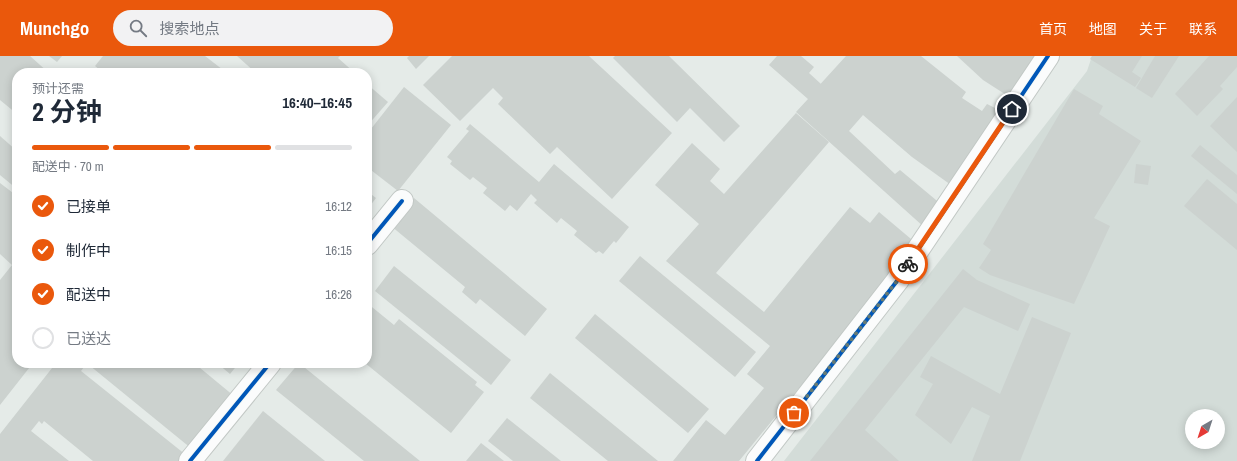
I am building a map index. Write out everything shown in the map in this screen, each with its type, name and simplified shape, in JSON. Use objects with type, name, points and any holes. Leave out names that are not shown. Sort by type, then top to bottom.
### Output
[{"type":"street","points":[[757,461],[897,281],[1048,56]]},
{"type":"street","points":[[372,238],[402,201]]},
{"type":"street","points":[[190,461],[266,368]]},
{"type":"shaded area","points":[[1092,56],[1237,56],[1237,461],[784,461],[1087,71]]},
{"type":"building","points":[[0,56],[30,56],[43,68],[12,68],[12,110],[0,100]]},
{"type":"building","points":[[49,56],[62,56],[57,62]]},
{"type":"building","points":[[103,56],[205,56],[221,68],[98,68],[95,66]]},
{"type":"building","points":[[237,56],[340,56],[338,58],[349,68],[250,68]]},
{"type":"building","points":[[409,56],[429,56],[416,69],[407,58]]},
{"type":"building","points":[[452,56],[589,56],[672,133],[612,199],[557,147],[550,154],[498,104],[503,98],[493,88],[460,121],[423,85]]},
{"type":"building","points":[[615,56],[669,56],[740,126],[724,142],[690,108],[677,122],[613,58]]},
{"type":"building","points":[[777,56],[801,56],[814,67],[809,73],[821,84],[846,56],[921,56],[966,92],[962,98],[982,111],[987,104],[1003,112],[958,190],[912,157],[863,115],[849,131],[895,174],[900,170],[942,205],[924,227],[796,112],[808,99],[769,65]]},
{"type":"building","points":[[957,56],[1037,56],[1011,98],[983,80]]},
{"type":"building","points":[[1092,56],[1142,56],[1132,72],[1141,78],[1135,87],[1090,59]]},
{"type":"building","points":[[1155,56],[1179,56],[1152,98],[1136,88]]},
{"type":"building","points":[[1209,56],[1237,56],[1237,67],[1220,86],[1223,89],[1197,116],[1175,94]]},
{"type":"building","points":[[404,87],[451,125],[398,191],[372,171],[372,128]]},
{"type":"building","points":[[372,88],[388,102],[372,120]]},
{"type":"building","points":[[1074,89],[1103,106],[1099,114],[1141,141],[1094,218],[1110,226],[1074,304],[990,275],[979,268],[991,250],[983,244]]},
{"type":"building","points":[[1237,97],[1237,152],[1210,126]]},
{"type":"building","points":[[796,113],[829,142],[716,273],[764,312],[850,207],[870,223],[879,212],[917,244],[739,461],[673,461],[706,420],[725,435],[764,388],[747,374],[770,346],[666,261],[699,224],[655,185],[692,143],[720,169],[710,181],[724,194]]},
{"type":"building","points":[[470,124],[539,182],[554,164],[629,227],[616,243],[614,241],[603,254],[599,251],[596,253],[574,235],[577,231],[561,218],[557,223],[534,203],[537,200],[531,194],[517,211],[510,205],[505,211],[483,193],[487,188],[473,177],[470,180],[450,164],[452,161],[447,157],[469,131],[466,129]]},
{"type":"building","points":[[0,136],[12,147],[12,185],[0,175]]},
{"type":"building","points":[[1200,145],[1237,175],[1237,194],[1191,156]]},
{"type":"building","points":[[1136,164],[1151,166],[1148,185],[1134,183]]},
{"type":"building","points":[[1207,179],[1237,204],[1237,250],[1184,206]]},
{"type":"building","points":[[0,183],[12,192],[12,265],[0,254]]},
{"type":"building","points":[[372,195],[376,198],[372,203]]},
{"type":"building","points":[[414,198],[547,309],[525,336],[480,299],[476,304],[462,292],[465,287],[391,226]]},
{"type":"building","points":[[640,256],[756,352],[735,377],[619,281]]},
{"type":"building","points":[[12,265],[12,368],[29,368],[0,405],[0,280]]},
{"type":"building","points":[[394,266],[511,360],[491,385],[375,291]]},
{"type":"building","points":[[963,269],[977,280],[1030,304],[1018,331],[964,307],[865,430],[899,461],[810,461]]},
{"type":"building","points":[[372,307],[394,325],[399,319],[477,382],[475,385],[484,392],[451,433],[371,368]]},
{"type":"building","points":[[595,314],[709,409],[688,433],[575,338]]},
{"type":"building","points":[[1032,317],[1071,333],[1020,461],[972,461],[990,416],[972,407],[951,444],[915,415],[933,384],[920,377],[931,356],[1000,394]]},
{"type":"building","points":[[52,368],[83,368],[81,371],[186,455],[181,461],[93,461],[44,421],[42,424],[39,421],[31,431],[69,461],[0,461],[0,434]]},
{"type":"building","points":[[93,368],[200,368],[234,396],[192,449]]},
{"type":"building","points":[[223,368],[235,368],[230,374]]},
{"type":"building","points":[[295,368],[305,368],[420,461],[364,461],[276,390]]},
{"type":"building","points":[[550,373],[658,461],[608,461],[530,398]]},
{"type":"building","points":[[263,411],[325,461],[223,461]]},
{"type":"building","points":[[507,418],[561,461],[513,461],[488,441]]},
{"type":"building","points":[[481,443],[504,461],[466,461]]},
{"type":"cycle path","points":[[757,461],[897,281],[1048,56]]},
{"type":"cycle path","points":[[372,238],[402,201]]},
{"type":"cycle path","points":[[190,461],[266,368]]},
{"type":"way so far","points":[[794,413],[897,281],[908,264]]},
{"type":"route","points":[[908,264],[1012,109]]}]
